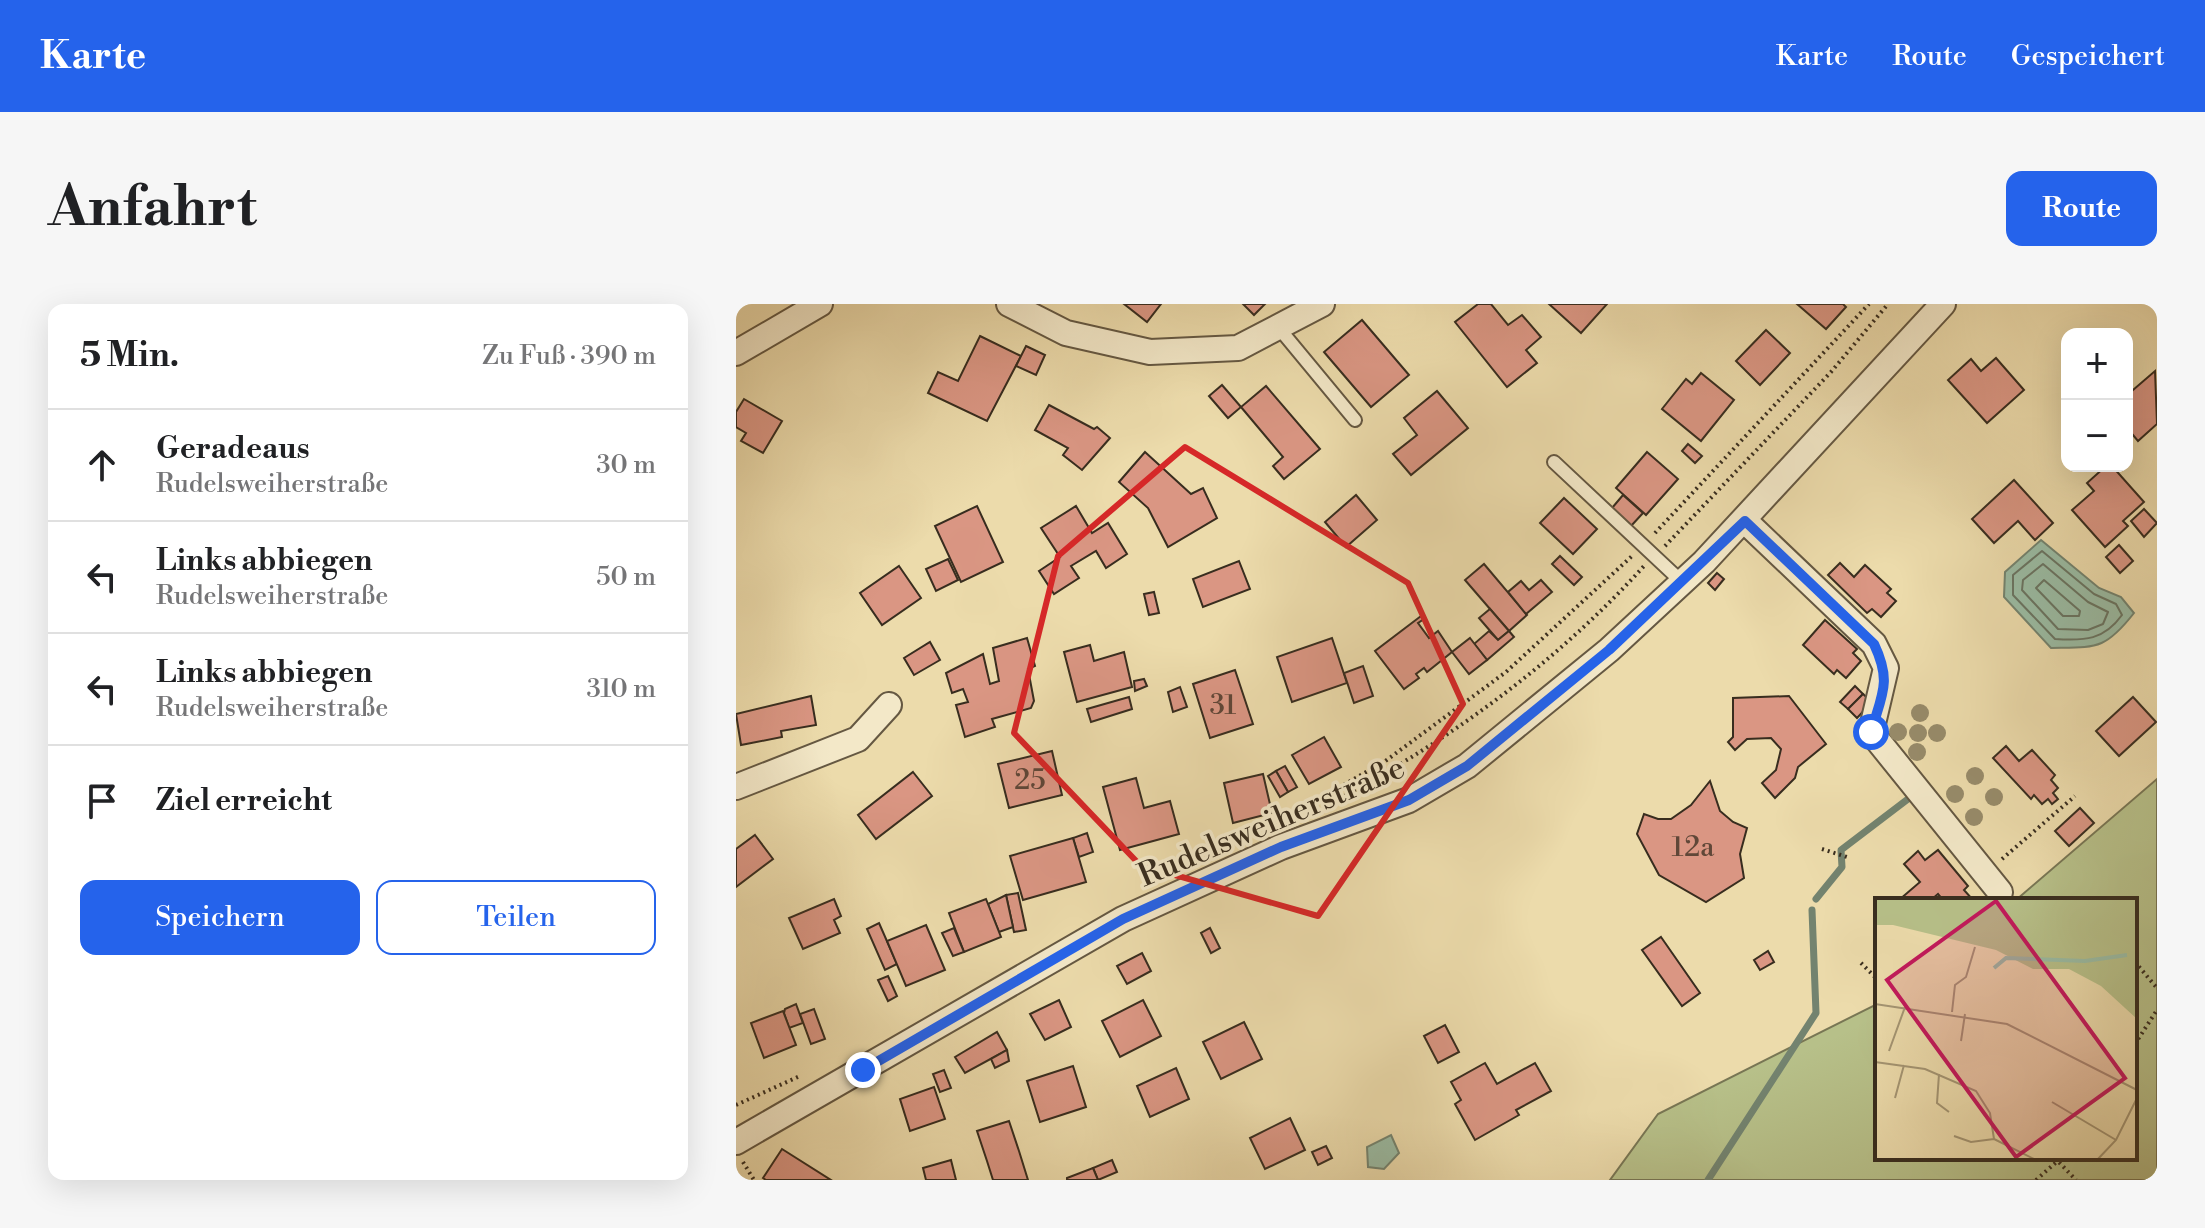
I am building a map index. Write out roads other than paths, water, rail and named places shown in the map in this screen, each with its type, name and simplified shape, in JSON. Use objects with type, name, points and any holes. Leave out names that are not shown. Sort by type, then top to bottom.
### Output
[{"type":"street","points":[[736,353],[820,304]]},
{"type":"street","points":[[1009,304],[1066,333],[1150,352],[1238,348],[1322,304]]},
{"type":"street","name":"Rudelsweiherstraße","points":[[736,1142],[1123,919],[1281,847],[1409,800],[1455,773],[1609,650],[1682,582],[1745,521],[1943,304]]},
{"type":"street","points":[[1745,521],[1874,644],[1886,668],[1885,686],[1871,732],[1992,883]]},
{"type":"street","points":[[736,787],[858,739],[889,705]]},
{"type":"lane","points":[[1278,327],[1355,420]]},
{"type":"lane","points":[[1554,462],[1641,547],[1682,582]]},
{"type":"water","points":[[2041,540],[2099,588],[2121,597],[2134,613],[2107,640],[2090,646],[2051,648],[2004,597],[2005,572]]},
{"type":"water","points":[[1391,1135],[1399,1153],[1384,1169],[1368,1167],[1367,1147]]},
{"type":"waterway","points":[[1816,899],[1842,867],[1841,850],[1908,799]]},
{"type":"waterway","points":[[1708,1180],[1816,1013],[1812,910]]}]
